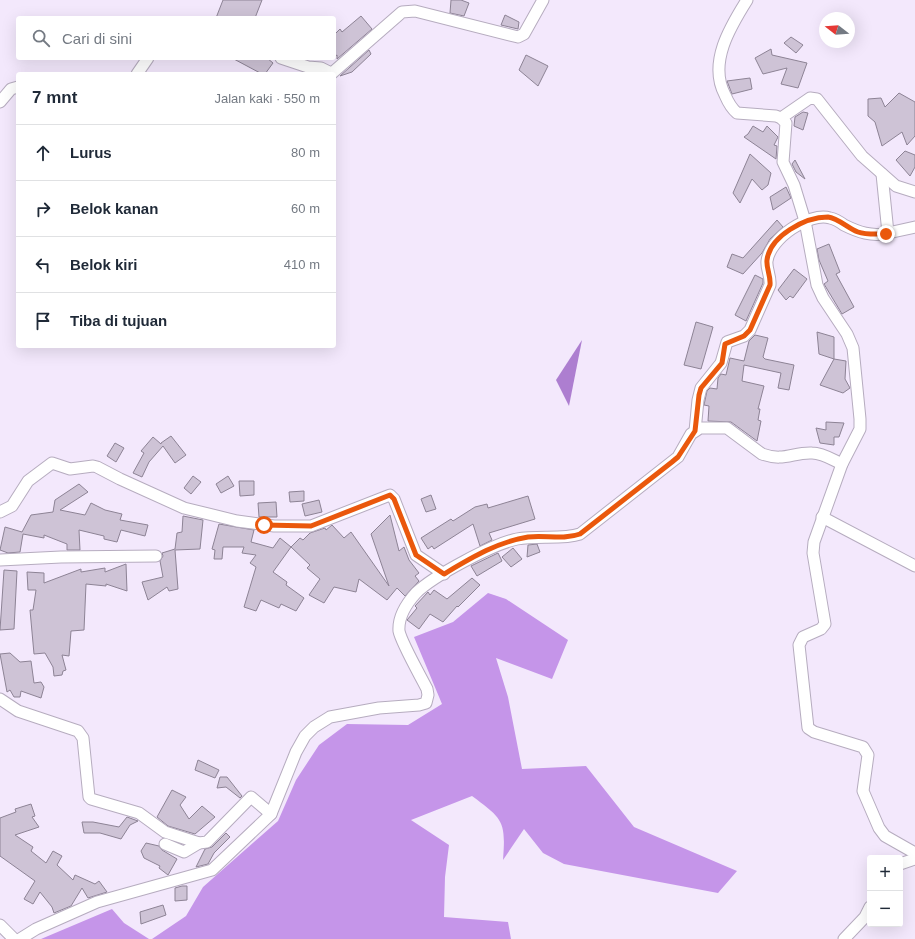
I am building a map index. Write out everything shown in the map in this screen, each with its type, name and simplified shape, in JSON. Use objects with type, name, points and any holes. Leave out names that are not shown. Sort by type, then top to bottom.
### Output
[{"type":"street","points":[[333,72],[402,12],[415,11],[518,38],[524,34],[543,0]]},
{"type":"street","points":[[747,0],[733,23],[721,52],[719,72],[722,89],[730,105],[737,113],[776,116],[781,118],[786,123],[787,127],[784,162],[794,185],[805,221],[817,285],[823,298],[847,334],[855,356],[860,425],[842,464],[814,542],[813,553],[825,624],[821,629],[803,637],[799,645],[804,686],[806,723],[814,732],[866,749],[868,755],[863,791],[879,828],[885,836],[915,852]]},
{"type":"street","points":[[138,72],[147,60]]},
{"type":"street","points":[[287,60],[308,67],[321,68],[328,72]]},
{"type":"street","points":[[0,102],[11,89],[16,88]]},
{"type":"street","points":[[781,118],[810,98],[817,99],[862,156],[899,188],[915,192]]},
{"type":"street","points":[[882,174],[888,233]]},
{"type":"street","points":[[20,939],[36,928],[97,902],[171,880],[198,876],[212,870],[271,814],[296,752],[305,736],[321,722],[330,717],[378,708],[419,705],[426,703],[428,695],[427,689],[400,633],[400,620],[405,606],[423,586],[482,552],[511,540],[530,537],[567,538],[580,534],[678,457],[695,431],[698,400],[701,388],[722,363],[727,342],[744,336],[750,330],[770,285],[766,262],[769,253],[785,234],[805,221],[828,217],[859,233],[888,233],[915,227]]},
{"type":"street","points":[[695,431],[706,427],[727,428],[762,454],[768,456],[789,457],[806,453],[817,453],[842,464]]},
{"type":"street","points":[[0,512],[12,506],[28,481],[52,463],[70,469],[93,466],[97,467],[184,508],[237,521],[274,526],[311,526],[390,495],[394,499],[416,555],[444,574]]},
{"type":"street","points":[[822,517],[915,566]]},
{"type":"street","points":[[0,560],[61,557],[156,556]]},
{"type":"street","points":[[0,699],[18,711],[74,728],[81,734],[87,792],[91,799],[134,811],[165,832],[199,843]]},
{"type":"street","points":[[165,844],[184,852],[199,843],[207,842],[249,797],[252,797],[271,814]]},
{"type":"street","points":[[903,863],[915,859]]},
{"type":"street","points":[[844,939],[867,913]]},
{"type":"street","points":[[0,925],[14,939]]},
{"type":"shaded area","points":[[582,340],[569,406],[556,380]]},
{"type":"shaded area","points":[[488,593],[506,599],[568,640],[552,679],[496,658],[508,697],[522,769],[586,766],[634,827],[737,871],[718,893],[564,864],[543,853],[524,829],[503,860],[504,837],[500,822],[490,810],[472,796],[411,820],[449,845],[445,877],[444,917],[508,922],[511,939],[152,939],[186,916],[203,887],[278,821],[296,780],[319,745],[347,724],[408,725],[442,704],[414,637],[453,622]]},
{"type":"shaded area","points":[[112,909],[124,923],[149,939],[41,939]]},
{"type":"building","points":[[223,0],[262,0],[256,16],[217,16]]},
{"type":"building","points":[[451,0],[461,0],[469,3],[464,16],[450,13]]},
{"type":"building","points":[[505,15],[519,22],[518,29],[501,25]]},
{"type":"building","points":[[361,16],[372,29],[337,59],[336,33],[340,29],[342,32]]},
{"type":"building","points":[[791,37],[803,45],[796,53],[784,43]]},
{"type":"building","points":[[771,49],[772,55],[807,63],[798,88],[781,84],[787,68],[763,74],[755,58]]},
{"type":"building","points":[[369,50],[371,54],[352,72],[340,76]]},
{"type":"building","points":[[526,55],[548,66],[538,86],[519,70]]},
{"type":"building","points":[[236,60],[269,60],[273,63],[266,72],[258,72]]},
{"type":"building","points":[[750,78],[752,89],[732,94],[727,81]]},
{"type":"building","points":[[899,93],[915,102],[915,136],[907,145],[902,132],[882,146],[875,122],[868,116],[868,99],[881,98],[885,107]]},
{"type":"building","points":[[803,112],[808,113],[803,130],[794,126],[795,117]]},
{"type":"building","points":[[753,126],[763,132],[767,126],[778,137],[774,145],[777,146],[776,159],[744,137]]},
{"type":"building","points":[[905,151],[915,155],[915,167],[910,176],[896,160]]},
{"type":"building","points":[[750,154],[771,173],[768,185],[762,190],[752,179],[740,203],[733,193]]},
{"type":"building","points":[[795,160],[805,179],[796,172],[792,164]]},
{"type":"building","points":[[786,187],[791,198],[773,210],[770,197]]},
{"type":"building","points":[[777,220],[783,227],[770,239],[762,253],[743,274],[727,267],[732,254],[743,258]]},
{"type":"building","points":[[829,244],[840,272],[836,274],[854,307],[842,314],[824,284],[828,281],[819,260],[817,249]]},
{"type":"building","points":[[794,269],[807,279],[793,298],[790,296],[786,300],[778,290]]},
{"type":"building","points":[[755,275],[763,279],[763,283],[746,321],[735,315]]},
{"type":"building","points":[[696,322],[713,327],[701,369],[684,365]]},
{"type":"building","points":[[817,332],[834,337],[834,359],[819,354]]},
{"type":"building","points":[[755,335],[768,338],[763,357],[765,359],[794,365],[789,390],[778,388],[781,373],[744,365],[742,381],[764,386],[758,409],[760,409],[758,420],[761,421],[757,441],[731,422],[708,421],[709,406],[704,405],[707,391],[710,388],[717,389],[718,378],[721,374],[726,375],[730,358],[744,361],[749,341]]},
{"type":"building","points":[[834,359],[846,361],[845,379],[850,388],[843,393],[820,385]]},
{"type":"building","points":[[826,422],[844,423],[839,437],[834,437],[834,445],[820,443],[816,428],[826,430]]},
{"type":"building","points":[[171,436],[186,455],[175,463],[163,446],[149,462],[142,477],[133,473],[144,453],[141,451],[153,437],[161,444]]},
{"type":"building","points":[[115,443],[124,448],[116,462],[107,456]]},
{"type":"building","points":[[193,476],[201,482],[191,494],[184,488]]},
{"type":"building","points":[[228,476],[234,486],[221,493],[216,484]]},
{"type":"building","points":[[239,481],[254,481],[254,495],[240,496]]},
{"type":"building","points":[[79,484],[88,492],[60,510],[85,515],[91,503],[105,510],[122,514],[120,520],[148,525],[145,536],[121,530],[117,542],[104,539],[104,536],[79,530],[80,550],[67,550],[67,544],[44,535],[44,538],[23,534],[20,552],[8,553],[0,550],[5,527],[22,532],[31,515],[53,512],[55,500]]},
{"type":"building","points":[[304,491],[304,501],[290,502],[289,492]]},
{"type":"building","points":[[431,495],[436,509],[426,512],[421,499]]},
{"type":"building","points":[[528,496],[535,519],[489,533],[492,540],[480,546],[473,524],[434,549],[432,546],[428,549],[421,538],[451,519],[453,521],[475,507],[487,504],[488,508]]},
{"type":"building","points":[[319,500],[322,512],[305,516],[302,504]]},
{"type":"building","points":[[276,502],[277,517],[259,517],[258,503]]},
{"type":"building","points":[[390,515],[399,551],[404,547],[409,560],[419,573],[415,576],[419,581],[405,596],[397,588],[387,600],[359,579],[356,592],[334,587],[324,603],[309,595],[320,579],[307,568],[310,565],[291,547],[300,538],[303,540],[310,533],[325,528],[326,530],[332,525],[344,538],[351,532],[389,586],[371,534]]},
{"type":"building","points":[[183,516],[203,520],[200,549],[175,550],[178,589],[169,591],[167,587],[148,600],[142,582],[163,577],[160,561],[163,556],[162,553],[175,549],[177,533],[182,532]]},
{"type":"building","points":[[219,524],[254,530],[251,542],[273,548],[280,538],[291,547],[273,572],[287,582],[286,585],[304,598],[296,611],[281,604],[279,608],[261,600],[256,611],[244,607],[256,567],[250,563],[256,555],[242,553],[244,547],[223,547],[222,559],[214,559],[215,550],[212,549]]},
{"type":"building","points":[[537,544],[540,552],[527,557],[528,545]]},
{"type":"building","points":[[513,548],[522,559],[511,567],[502,557]]},
{"type":"building","points":[[498,553],[502,561],[477,576],[471,566]]},
{"type":"building","points":[[126,564],[127,591],[106,584],[106,586],[86,584],[84,630],[71,631],[69,656],[62,655],[66,670],[63,671],[62,675],[54,676],[53,667],[45,653],[34,654],[30,610],[33,610],[36,590],[28,590],[27,572],[44,573],[44,583],[81,569],[81,572],[105,568],[105,572]]},
{"type":"building","points":[[4,570],[17,571],[14,629],[0,630]]},
{"type":"building","points":[[472,578],[480,585],[458,607],[457,606],[443,622],[430,614],[419,629],[407,620],[417,608],[415,606],[428,592],[430,595],[434,590],[447,599]]},
{"type":"building","points":[[10,653],[20,662],[31,661],[34,683],[41,682],[44,687],[41,698],[21,691],[20,697],[14,697],[10,690],[7,692],[0,654]]},
{"type":"building","points":[[198,760],[219,770],[215,778],[195,770]]},
{"type":"building","points":[[220,777],[227,777],[242,796],[240,798],[226,787],[217,788]]},
{"type":"building","points":[[172,790],[186,797],[180,805],[189,819],[202,806],[215,817],[195,834],[168,826],[157,817]]},
{"type":"building","points":[[31,804],[35,816],[32,817],[39,827],[15,835],[33,847],[31,851],[46,863],[53,851],[62,856],[57,865],[73,880],[75,875],[95,884],[99,881],[107,892],[88,898],[82,888],[71,906],[54,913],[52,907],[40,892],[33,904],[24,899],[35,881],[0,856],[0,818],[16,812],[15,809]]},
{"type":"building","points":[[127,817],[138,821],[130,825],[121,839],[100,833],[84,833],[82,822],[93,822],[119,827]]},
{"type":"building","points":[[226,833],[230,837],[214,853],[208,864],[196,867],[205,849],[212,847]]},
{"type":"building","points":[[146,843],[159,846],[162,850],[177,859],[168,875],[159,868],[160,866],[144,858],[141,851]]},
{"type":"building","points":[[187,886],[187,900],[175,901],[175,888]]},
{"type":"building","points":[[163,905],[166,915],[141,924],[140,912]]},
{"type":"route","points":[[264,525],[311,526],[383,496],[390,495],[394,499],[416,555],[444,574],[482,552],[511,540],[549,536],[567,538],[580,534],[678,457],[691,434],[695,431],[698,400],[701,388],[722,363],[725,344],[744,336],[750,330],[770,285],[766,262],[769,253],[772,247],[790,229],[805,221],[828,217],[859,233],[886,234]]}]
